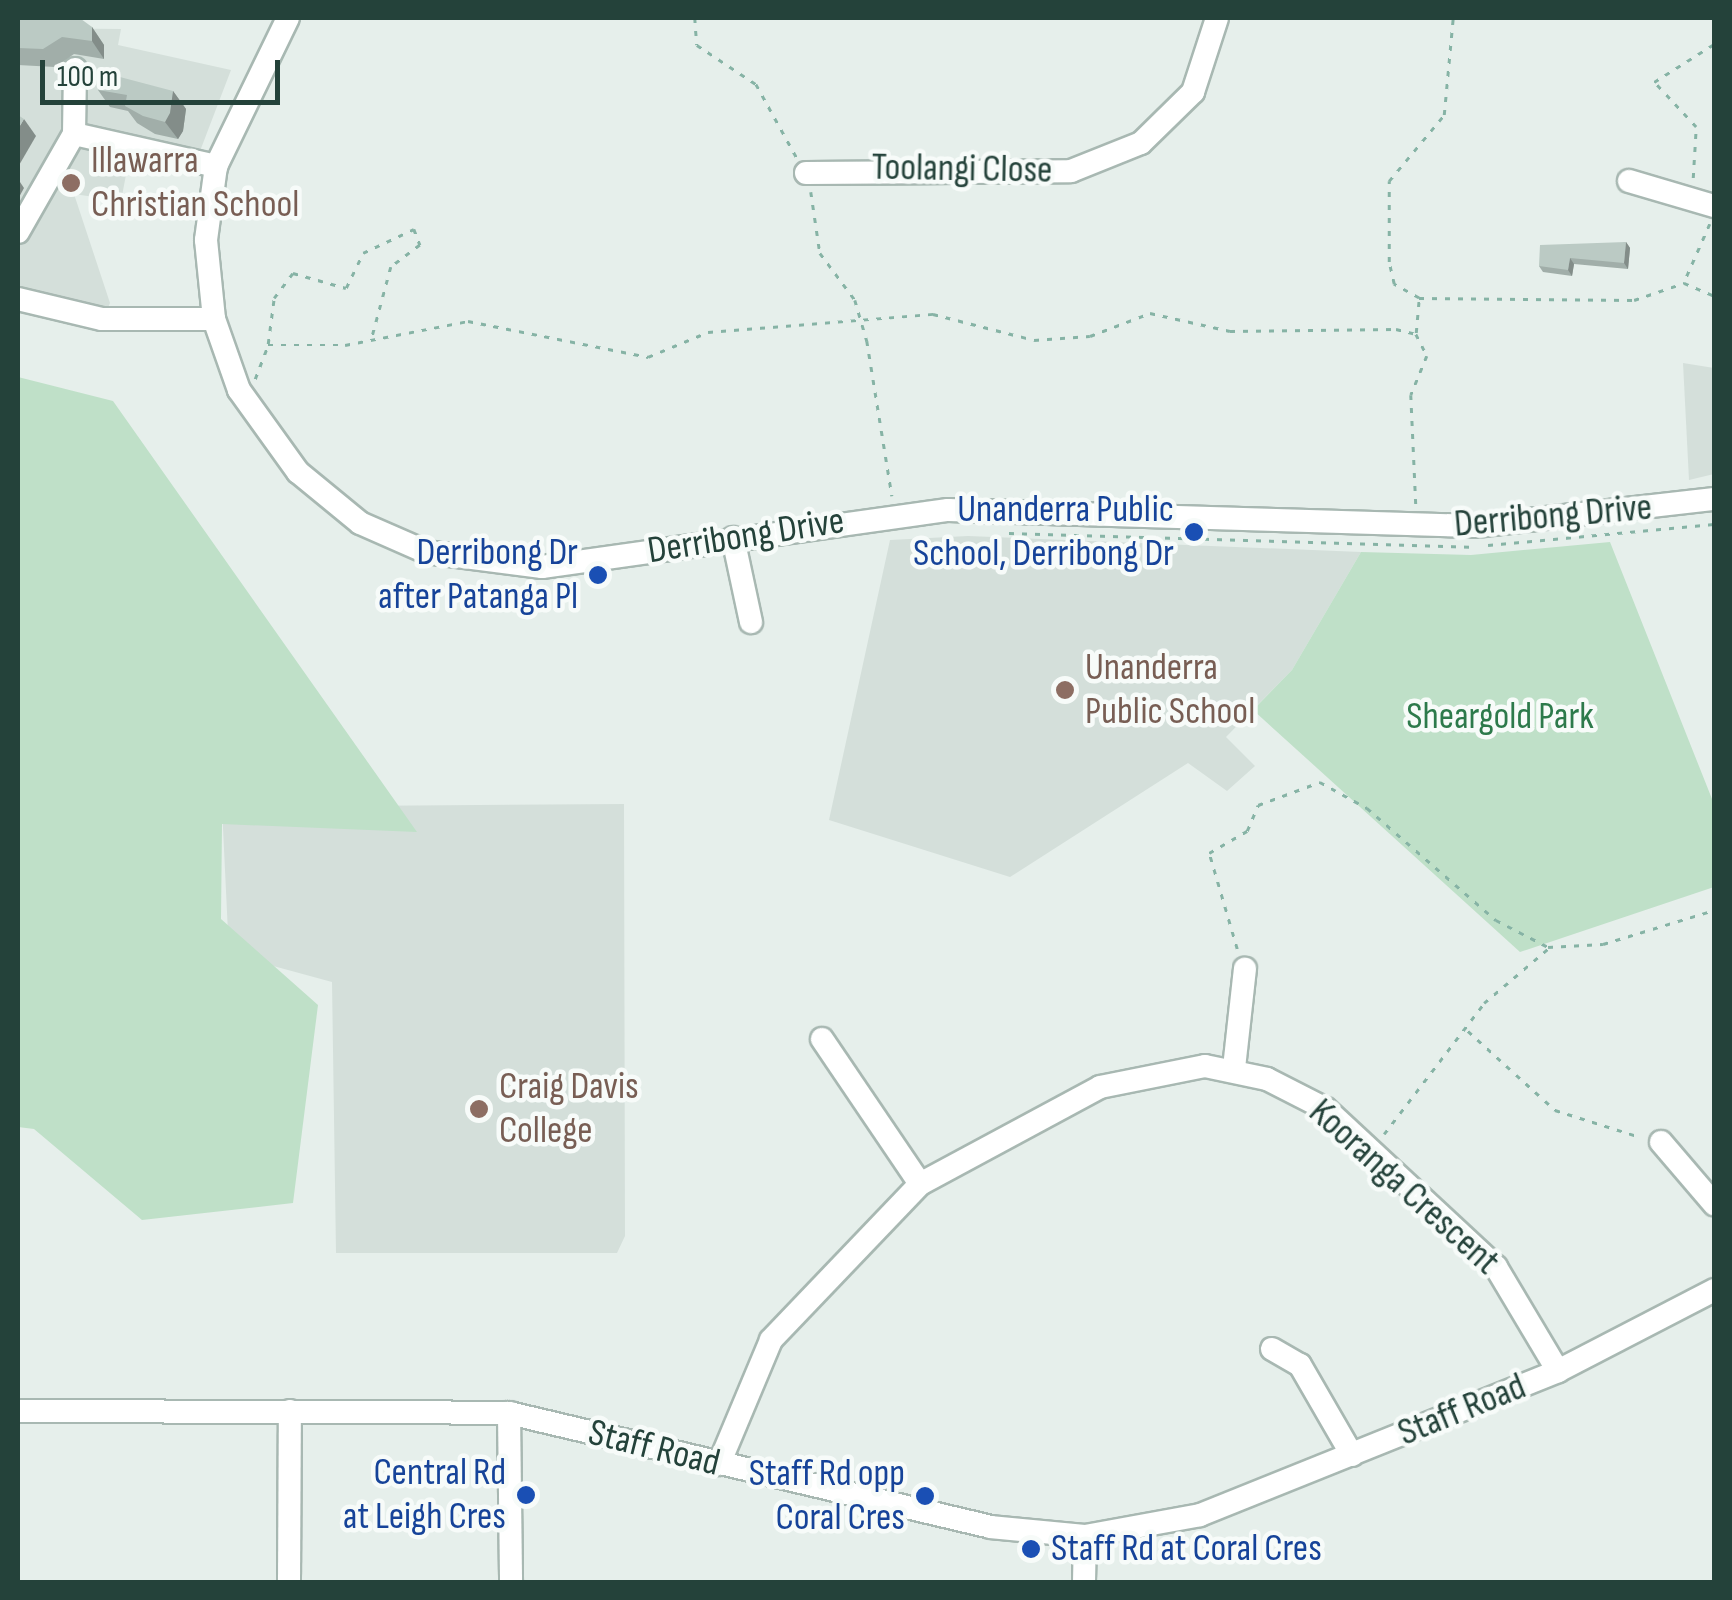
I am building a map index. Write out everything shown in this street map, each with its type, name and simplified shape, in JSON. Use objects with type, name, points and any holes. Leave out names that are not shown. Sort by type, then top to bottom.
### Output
[{"type":"street","name":"Derribong Drive","points":[[288,18],[216,166],[206,240],[214,319],[239,390],[317,489],[370,528],[439,556],[542,566],[894,513],[1418,525],[1714,499]]},
{"type":"street","name":"Toolangi Close","points":[[806,173],[1070,171],[1141,143],[1194,92],[1218,18]]},
{"type":"street","points":[[18,232],[74,134],[76,69]]},
{"type":"street","points":[[74,134],[216,166]]},
{"type":"street","points":[[1629,182],[1706,205]]},
{"type":"street","points":[[18,299],[102,320],[214,319]]},
{"type":"street","points":[[733,538],[751,622]]},
{"type":"street","points":[[1234,1068],[1245,969]]},
{"type":"street","points":[[822,1039],[920,1184]]},
{"type":"street","name":"Kooranga Crescent","points":[[719,1464],[771,1340],[920,1184],[1100,1087],[1153,1072],[1234,1068],[1295,1090],[1370,1150],[1521,1296],[1558,1371]]},
{"type":"street","points":[[1661,1142],[1714,1204]]},
{"type":"street","name":"Staff Road","points":[[18,1411],[509,1412],[990,1527],[1085,1536],[1200,1515],[1558,1371],[1714,1290]]},
{"type":"street","points":[[1272,1350],[1300,1365],[1352,1455]]},
{"type":"street","points":[[290,1412],[290,1582]]},
{"type":"street","points":[[509,1412],[511,1582]]},
{"type":"street","points":[[1084,1582],[1085,1536]]},
{"type":"path","points":[[695,18],[697,45],[756,84],[806,173],[820,253],[855,300],[862,325],[894,513]]},
{"type":"path","points":[[1453,18],[1444,115],[1389,181],[1386,199],[1394,284],[1419,298],[1634,300],[1684,283],[1714,296]]},
{"type":"path","points":[[1684,283],[1706,205],[1688,166],[1696,127],[1654,82],[1714,44]]},
{"type":"path","points":[[239,390],[265,365],[274,298],[292,272],[346,288],[363,254],[414,229],[420,245],[391,267],[371,341]]},
{"type":"path","points":[[1418,525],[1411,395],[1427,356],[1416,334],[1419,298]]},
{"type":"path","points":[[268,345],[371,341],[468,321],[648,357],[708,332],[862,325],[933,314],[1034,340],[1090,336],[1150,313],[1230,331],[1304,324],[1416,334]]},
{"type":"path","points":[[1245,969],[1210,853],[1247,831],[1258,805],[1320,782],[1366,808],[1496,920],[1551,947],[1603,944],[1714,910]]},
{"type":"path","points":[[1370,1150],[1467,1030],[1484,1003],[1551,947]]},
{"type":"path","points":[[1467,1030],[1556,1110],[1661,1142]]},
{"type":"shaded area","name":"Illawarra Christian School","points":[[18,28],[121,29],[118,45],[231,70],[192,172],[129,159],[121,201],[74,194],[110,303],[98,331],[18,313]]},
{"type":"shaded area","points":[[1683,363],[1714,368],[1714,474],[1689,480]]},
{"type":"shaded area","name":"Unanderra Public School","points":[[968,536],[1361,552],[1292,670],[1226,737],[1255,766],[1227,791],[1188,763],[1010,877],[829,820],[890,540]]},
{"type":"shaded area","name":"Craig Davis College","points":[[624,804],[625,1236],[617,1253],[336,1253],[332,982],[229,954],[222,807]]},
{"type":"green space","points":[[18,377],[113,401],[417,832],[222,824],[221,919],[318,1005],[293,1203],[142,1220],[34,1129],[18,1127]]},
{"type":"green space","name":"Sheargold Park","points":[[1610,542],[1714,804],[1714,887],[1520,952],[1253,710],[1292,670],[1361,552],[1471,555]]},
{"type":"building","points":[[18,18],[81,19],[92,27],[92,41],[62,37],[43,49],[18,48]]},
{"type":"building","points":[[101,72],[173,91],[165,122],[125,106],[127,95],[98,90]]},
{"type":"building","points":[[1626,242],[1624,263],[1570,258],[1568,270],[1539,266],[1540,245]]},
{"type":"place","name":"Illawarra Christian School","points":[[71,183]]},
{"type":"place","name":"Unanderra Public School, Derribong Dr","points":[[1194,532]]},
{"type":"place","name":"Derribong Dr after Patanga Pl","points":[[598,575]]},
{"type":"place","name":"Unanderra Public School","points":[[1065,690]]},
{"type":"place","name":"Craig Davis College","points":[[479,1109]]},
{"type":"place","name":"Central Rd at Leigh Cres","points":[[526,1495]]},
{"type":"place","name":"Staff Rd opp Coral Cres","points":[[925,1496]]},
{"type":"place","name":"Staff Rd at Coral Cres","points":[[1031,1549]]}]
